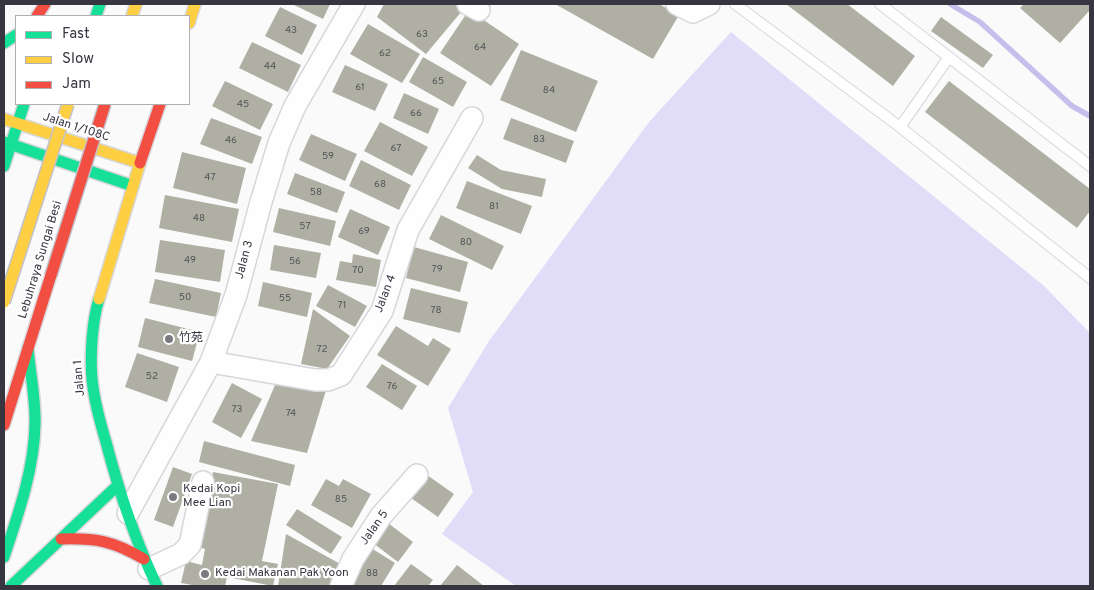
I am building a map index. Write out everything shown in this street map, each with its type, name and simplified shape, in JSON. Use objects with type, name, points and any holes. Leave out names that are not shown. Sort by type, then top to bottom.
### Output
[{"type":"main road","points":[[38,15],[45,4]]},
{"type":"main road","points":[[190,20],[195,4]]},
{"type":"main road","points":[[4,42],[15,36]]},
{"type":"main road","points":[[4,166],[7,144],[18,123],[24,105]]},
{"type":"main road","name":"Lebuhraya Sungai Besi","points":[[4,302],[68,105]]},
{"type":"main road","name":"Lebuhraya Sungai Besi","points":[[4,424],[105,105]]},
{"type":"main road","name":"Jalan 1","points":[[150,571],[117,486],[100,421],[92,379],[92,352],[96,308],[160,105]]},
{"type":"main road","name":"Jalan 1/108C","points":[[4,119],[140,163]]},
{"type":"main road","points":[[7,144],[134,186]]},
{"type":"main road","points":[[4,557],[18,514],[30,463],[35,425],[28,348]]},
{"type":"main road","points":[[11,586],[117,486]]},
{"type":"main road","points":[[61,539],[105,540],[123,546],[150,571]]},
{"type":"street","name":"Jalan 3","points":[[128,513],[211,362],[236,295],[279,143],[295,106],[354,4]]},
{"type":"street","points":[[677,4],[693,12],[709,4]]},
{"type":"street","name":"Jalan 4","points":[[211,362],[315,380],[328,380],[341,375],[382,311],[408,230],[472,118]]},
{"type":"street","name":"Jalan 5","points":[[341,586],[353,559],[381,516],[417,475]]},
{"type":"street","points":[[150,571],[181,554],[190,545],[203,482]]},
{"type":"lane","points":[[735,4],[900,127],[1090,275]]},
{"type":"lane","points":[[880,4],[1090,166]]},
{"type":"lane","points":[[900,127],[949,57]]},
{"type":"shaded area","points":[[731,32],[1043,285],[1090,333],[1090,586],[516,586],[442,534],[473,492],[448,408],[489,341],[649,122]]},
{"type":"building","points":[[292,4],[330,4],[323,19]]},
{"type":"building","points":[[384,4],[467,5],[426,54],[377,17]]},
{"type":"building","points":[[555,4],[659,4],[679,15],[653,59]]},
{"type":"building","points":[[786,4],[847,4],[915,56],[893,86]]},
{"type":"building","points":[[1024,4],[1090,4],[1090,10],[1060,43],[1020,8]]},
{"type":"building","points":[[280,7],[317,25],[302,55],[265,36]]},
{"type":"building","points":[[469,10],[519,44],[491,86],[440,53]]},
{"type":"building","points":[[941,17],[993,55],[983,68],[931,31]]},
{"type":"building","points":[[368,24],[420,54],[402,83],[350,54]]},
{"type":"building","points":[[252,42],[301,65],[288,92],[239,68]]},
{"type":"building","points":[[521,50],[598,81],[576,132],[500,100]]},
{"type":"building","points":[[423,57],[467,82],[453,107],[409,82]]},
{"type":"building","points":[[345,65],[388,84],[375,111],[332,92]]},
{"type":"building","points":[[225,81],[273,104],[260,130],[212,106]]},
{"type":"building","points":[[949,81],[1090,189],[1090,211],[1077,228],[925,112]]},
{"type":"building","points":[[404,93],[439,109],[428,134],[393,118]]},
{"type":"building","points":[[211,118],[262,137],[252,164],[200,144]]},
{"type":"building","points":[[511,118],[574,141],[566,163],[503,139]]},
{"type":"building","points":[[380,122],[428,147],[412,176],[364,151]]},
{"type":"building","points":[[311,134],[357,154],[345,181],[299,160]]},
{"type":"building","points":[[182,152],[246,168],[237,204],[173,188]]},
{"type":"building","points":[[477,155],[501,170],[546,179],[542,197],[502,189],[468,168]]},
{"type":"building","points":[[361,160],[411,185],[399,210],[349,186]]},
{"type":"building","points":[[295,173],[345,192],[337,213],[287,194]]},
{"type":"building","points":[[467,181],[532,206],[521,234],[456,208]]},
{"type":"building","points":[[165,195],[239,209],[232,242],[159,228]]},
{"type":"building","points":[[279,208],[336,221],[330,246],[273,232]]},
{"type":"building","points":[[350,209],[390,227],[378,255],[338,237]]},
{"type":"building","points":[[441,215],[504,246],[492,270],[429,239]]},
{"type":"building","points":[[160,240],[225,250],[220,282],[155,272]]},
{"type":"building","points":[[274,245],[321,253],[316,278],[270,270]]},
{"type":"building","points":[[414,247],[468,262],[460,292],[406,278]]},
{"type":"building","points":[[353,254],[381,260],[376,287],[336,280],[340,261],[352,263]]},
{"type":"building","points":[[155,279],[221,293],[216,317],[149,303]]},
{"type":"building","points":[[263,282],[312,293],[307,317],[258,306]]},
{"type":"building","points":[[328,285],[367,306],[355,327],[316,306]]},
{"type":"building","points":[[411,288],[468,302],[460,333],[403,319]]},
{"type":"building","points":[[313,309],[350,336],[327,369],[301,364]]},
{"type":"building","name":"竹苑","points":[[145,318],[200,332],[192,361],[138,347]]},
{"type":"building","points":[[396,326],[428,346],[433,338],[451,349],[428,386],[377,355]]},
{"type":"building","points":[[137,353],[179,367],[167,402],[125,387]]},
{"type":"building","points":[[382,364],[417,386],[402,410],[366,387]]},
{"type":"building","points":[[278,378],[327,387],[307,453],[251,441]]},
{"type":"building","points":[[232,383],[262,399],[241,438],[212,422]]},
{"type":"building","points":[[204,441],[295,465],[290,486],[199,462]]},
{"type":"building","name":"Kedai Kopi Mee Lian","points":[[173,467],[192,474],[173,527],[154,520]]},
{"type":"building","points":[[213,472],[278,484],[262,561],[278,564],[273,586],[227,577],[225,586],[198,586],[181,583],[186,561],[202,565],[205,549],[197,547]]},
{"type":"building","points":[[427,475],[454,494],[438,517],[411,498]]},
{"type":"building","points":[[326,479],[339,486],[343,479],[371,494],[352,528],[311,505]]},
{"type":"building","points":[[297,509],[342,537],[331,554],[286,525]]},
{"type":"building","points":[[388,523],[413,542],[398,562],[373,543]]},
{"type":"building","points":[[286,534],[344,566],[333,586],[278,586]]},
{"type":"building","points":[[371,548],[395,563],[381,586],[349,585]]},
{"type":"building","points":[[411,564],[433,580],[428,586],[394,586]]},
{"type":"building","points":[[457,565],[484,586],[440,586]]},
{"type":"waterway","points":[[950,4],[980,22],[1072,106],[1090,116]]},
{"type":"traffic: fast","points":[[96,15],[100,4]]},
{"type":"traffic: fast","points":[[4,43],[15,36]]},
{"type":"traffic: fast","points":[[4,166],[24,105]]},
{"type":"traffic: fast","points":[[4,142],[133,186]]},
{"type":"traffic: fast","points":[[99,299],[91,349],[92,379],[99,419],[122,497],[157,586]]},
{"type":"traffic: fast","points":[[4,557],[24,492],[34,442],[35,406],[28,348]]},
{"type":"traffic: fast","points":[[11,586],[117,486]]},
{"type":"traffic: slow","points":[[132,15],[136,4]]},
{"type":"traffic: slow","points":[[190,20],[195,4]]},
{"type":"traffic: slow","points":[[4,302],[68,105]]},
{"type":"traffic: slow","points":[[4,119],[140,163],[99,299]]},
{"type":"traffic: jam","points":[[38,15],[45,4]]},
{"type":"traffic: jam","points":[[51,275],[105,105]]},
{"type":"traffic: jam","points":[[140,163],[160,105]]},
{"type":"traffic: jam","points":[[4,425],[51,275]]},
{"type":"traffic: jam","points":[[61,539],[85,539],[114,544],[144,559]]},
{"type":"place","name":"竹苑","points":[[169,339]]},
{"type":"place","name":"Kedai Kopi Mee Lian","points":[[173,497]]},
{"type":"place","name":"Kedai Makanan Pak Yoon","points":[[205,574]]}]
